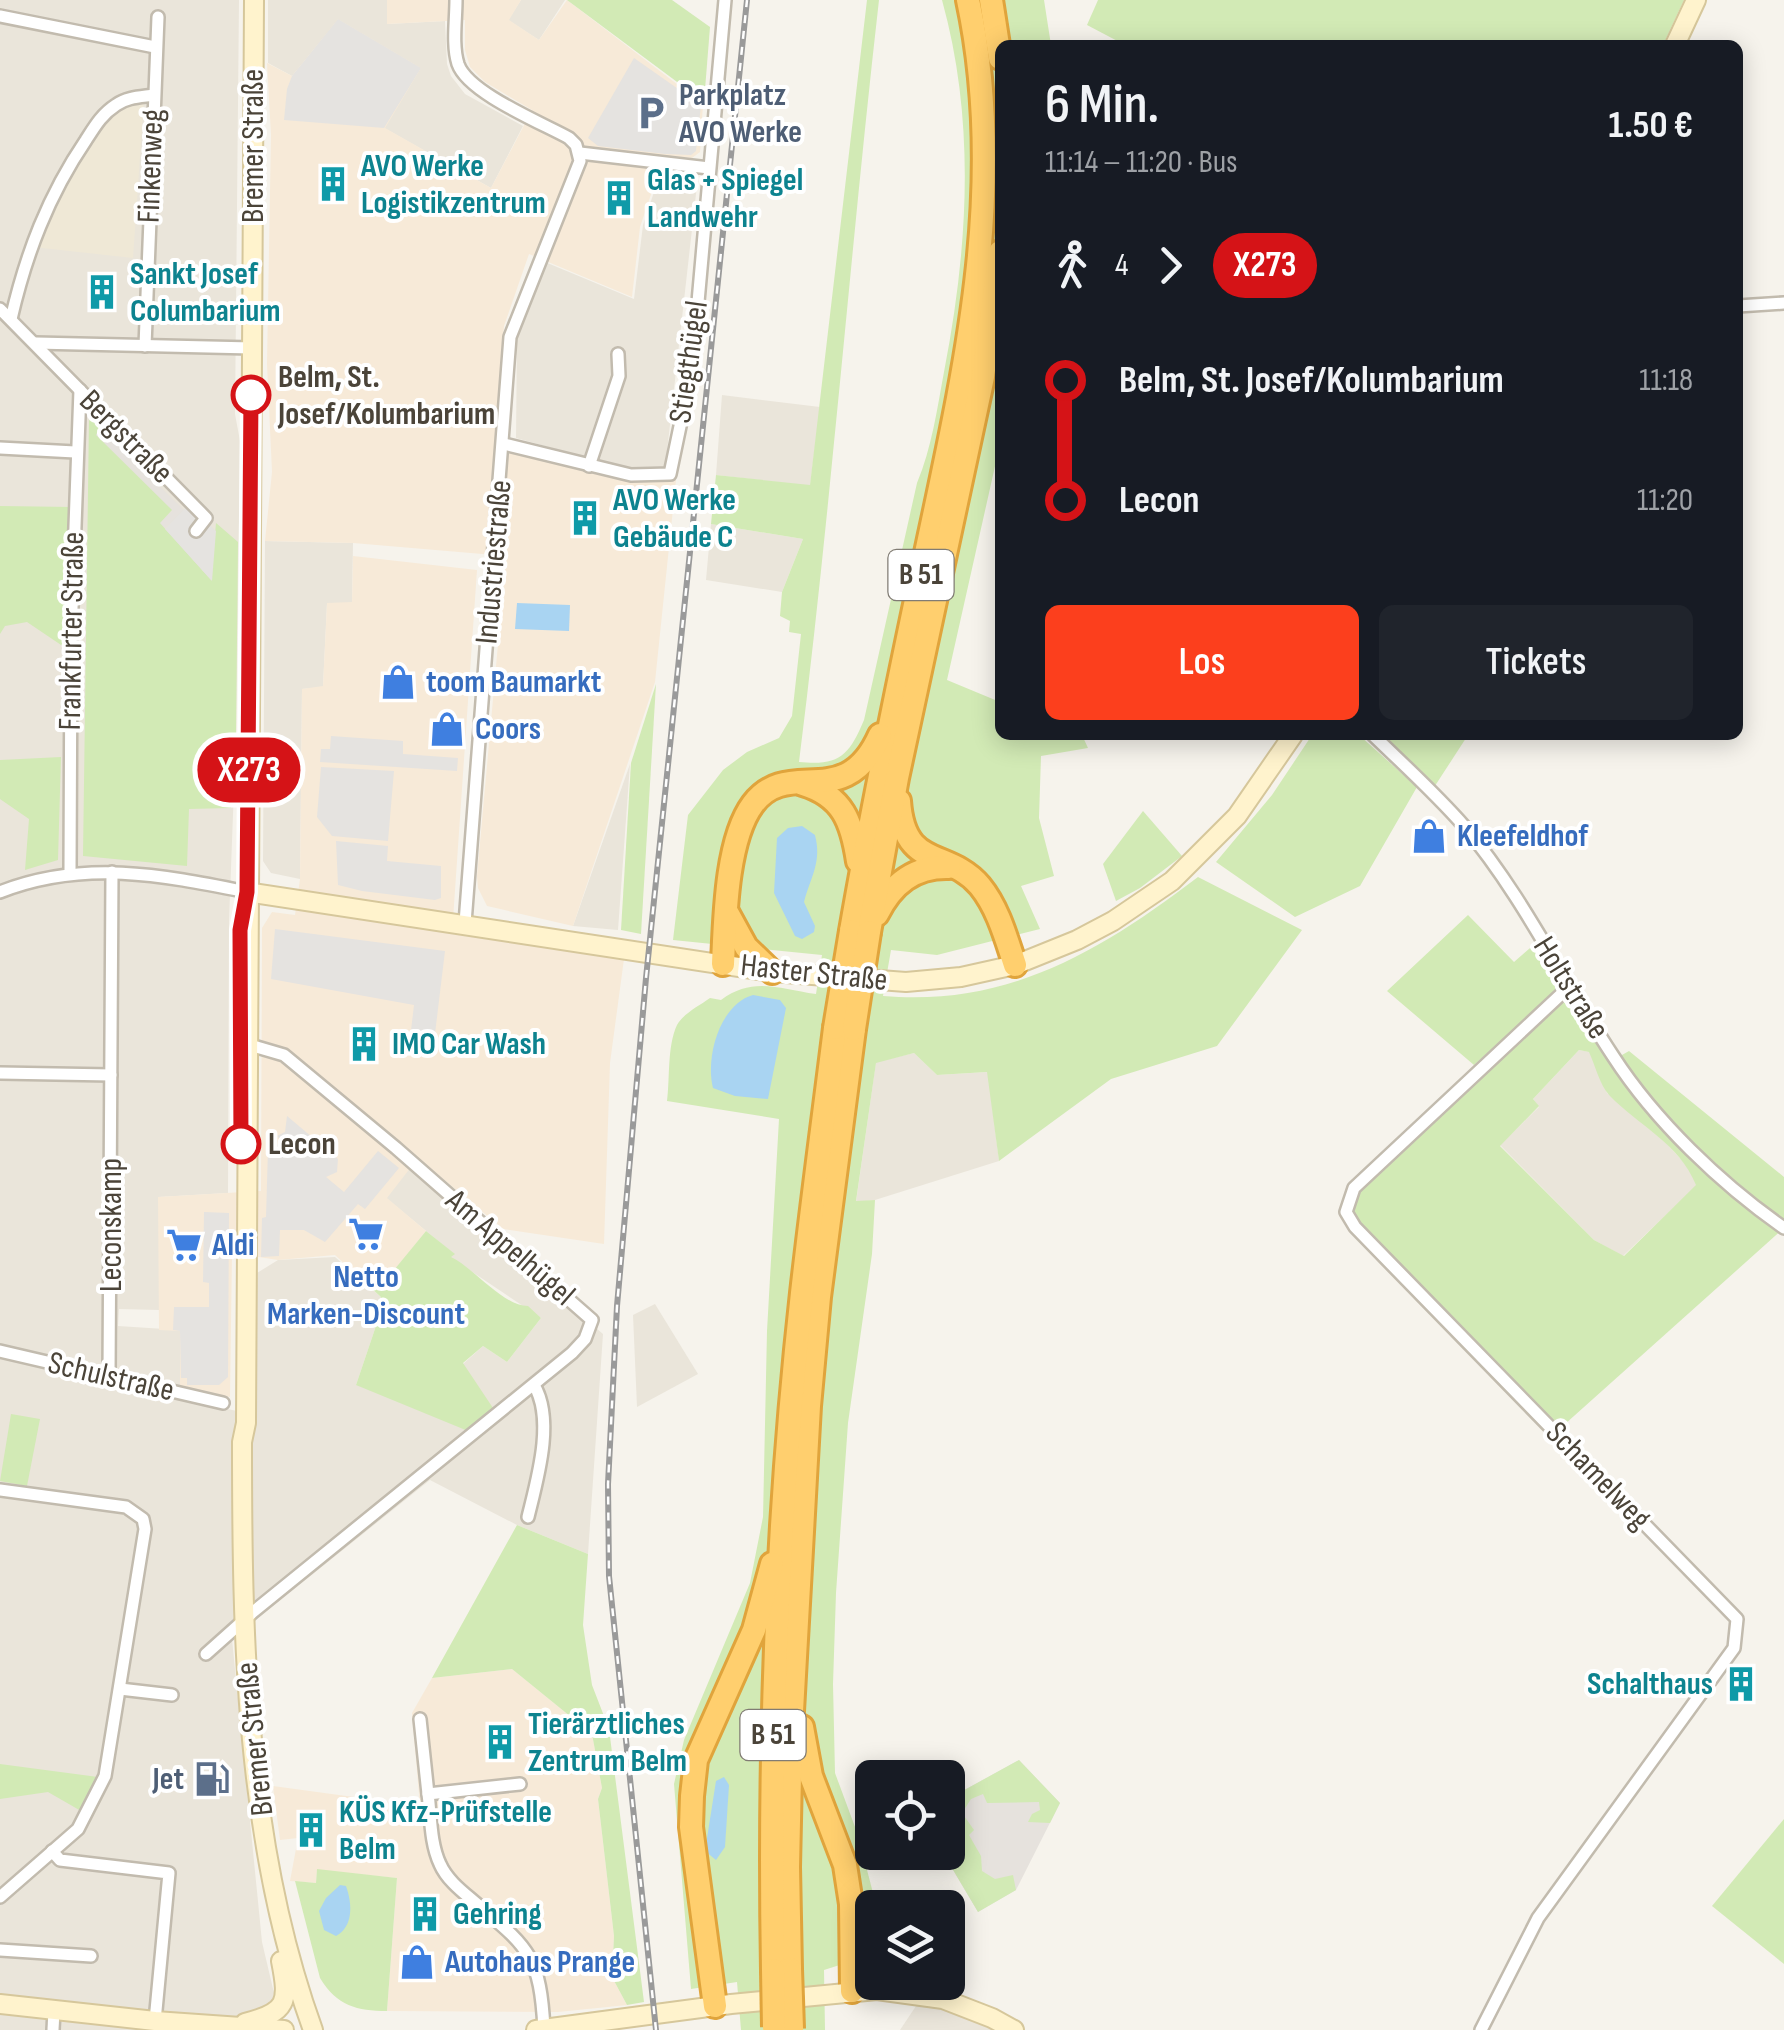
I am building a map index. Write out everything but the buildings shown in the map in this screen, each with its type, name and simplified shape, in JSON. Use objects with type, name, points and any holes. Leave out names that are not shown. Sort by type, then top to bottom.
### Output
[{"type":"highway","name":"B 51","points":[[860,932],[860,877],[963,375],[986,191],[985,115],[977,40],[968,0]]},
{"type":"highway","points":[[991,0],[997,40]]},
{"type":"highway","name":"B 51","points":[[783,2029],[773,1727],[785,1502],[802,1295],[860,932],[984,376],[995,291]]},
{"type":"highway","points":[[723,964],[734,855],[742,821],[755,801],[768,790],[851,774],[868,758],[894,704]]},
{"type":"highway","points":[[897,778],[905,833],[913,845],[979,884],[994,906],[1016,965]]},
{"type":"highway","points":[[800,782],[818,788],[845,811],[854,830],[860,877]]},
{"type":"highway","points":[[860,932],[902,880],[936,866],[953,867]]},
{"type":"highway","points":[[728,914],[746,947],[772,972]]},
{"type":"highway","name":"B 51","points":[[782,1969],[811,1388],[844,1028]]},
{"type":"highway","name":"B 51","points":[[715,2006],[691,1827],[694,1778],[708,1727],[754,1630],[785,1502]]},
{"type":"highway","name":"B 51","points":[[794,1685],[811,1776],[845,1865],[851,1904],[852,1991]]},
{"type":"street","name":"Bremer Straße","points":[[242,1442],[246,1423],[250,1045],[247,892],[254,0]]},
{"type":"street","points":[[456,0],[456,57],[463,74],[482,90],[569,138],[580,153],[709,168]]},
{"type":"street","name":"Stiegthügel","points":[[504,444],[631,475],[670,474],[692,368],[725,0]]},
{"type":"street","points":[[1677,40],[1696,0]]},
{"type":"street","points":[[0,16],[156,46]]},
{"type":"street","name":"Finkenweg","points":[[145,346],[158,17]]},
{"type":"street","points":[[11,320],[40,220],[69,164],[103,114],[120,102],[154,95]]},
{"type":"street","name":"Industriestraße","points":[[465,923],[510,336],[576,173],[580,153]]},
{"type":"street","points":[[1743,306],[1784,303]]},
{"type":"street","name":"Bergstraße","points":[[0,309],[206,518],[196,531]]},
{"type":"street","name":"Bergstraße","points":[[36,343],[252,348]]},
{"type":"street","name":"Stiegthügel","points":[[589,466],[619,376],[618,354]]},
{"type":"street","name":"Frankfurter Straße","points":[[70,872],[75,452],[80,390]]},
{"type":"street","points":[[0,448],[75,452]]},
{"type":"street","name":"Haster Straße","points":[[247,892],[772,972],[906,982],[961,977],[1016,965],[1113,921],[1172,881],[1237,816],[1290,740]]},
{"type":"street","name":"Holtstraße","points":[[1378,740],[1465,828],[1571,985],[1614,1059],[1672,1130],[1733,1190],[1784,1228]]},
{"type":"street","points":[[0,892],[70,872],[112,872],[247,892]]},
{"type":"street","name":"Leconskamp","points":[[109,1376],[112,872]]},
{"type":"street","name":"Bremer Straße","points":[[247,892],[240,930],[237,1390],[242,1442],[243,1621],[254,1751],[282,1925],[313,2030]]},
{"type":"street","name":"Schamelweg","points":[[1481,2030],[1538,1918],[1734,1648],[1738,1635],[1737,1620],[1354,1227],[1346,1212],[1354,1188],[1571,985]]},
{"type":"street","name":"Am Appelhügel","points":[[206,1654],[572,1354],[592,1320],[284,1055],[250,1045]]},
{"type":"street","points":[[0,1073],[112,1075]]},
{"type":"street","name":"Schulstraße","points":[[0,1351],[222,1403]]},
{"type":"street","points":[[528,1518],[542,1462],[542,1405],[534,1386]]},
{"type":"street","points":[[0,1490],[126,1507],[144,1519],[145,1529],[106,1776],[78,1829],[0,1896]]},
{"type":"street","points":[[120,1689],[172,1695]]},
{"type":"street","points":[[420,1719],[434,1846],[440,1865],[453,1883],[526,1949],[536,1967],[544,2030]]},
{"type":"street","points":[[428,1794],[520,1784]]},
{"type":"street","points":[[52,1851],[60,1860],[170,1873],[155,2021]]},
{"type":"street","points":[[230,2027],[271,2016],[284,2003],[287,1989],[280,1956],[282,1925]]},
{"type":"street","points":[[0,1950],[92,1956]]},
{"type":"street","points":[[536,2030],[852,1991],[944,1999],[1014,2030]]},
{"type":"street","points":[[0,2004],[284,2030]]},
{"type":"street","points":[[53,2030],[54,2010]]},
{"type":"shaded area","points":[[0,0],[239,0],[235,414],[240,441],[229,922],[228,1193],[159,1197],[159,1310],[119,1309],[118,1326],[180,1330],[180,1399],[256,1415],[257,1273],[278,1260],[335,1257],[381,1297],[379,1317],[356,1385],[463,1364],[483,1346],[507,1362],[541,1318],[450,1257],[454,1254],[386,1198],[410,1167],[603,1334],[588,1554],[517,1525],[430,1480],[232,1639],[262,1942],[278,2030],[0,2030]]},
{"type":"shaded area","points":[[268,0],[387,0],[387,24],[445,21],[451,76],[465,94],[523,126],[491,188],[384,128],[338,20],[292,76],[268,63]]},
{"type":"shaded area","points":[[387,0],[521,0],[509,20],[539,40],[567,0],[703,104],[700,152],[692,158],[664,156],[640,227],[632,297],[529,254],[504,326],[495,449],[621,480],[676,480],[655,682],[573,926],[487,906],[478,888],[506,556],[353,543],[265,541],[272,472],[267,364],[271,135],[267,63],[292,76],[338,19],[421,68],[385,128],[491,188],[532,110],[485,82],[470,67],[465,50],[465,20],[387,24]]},
{"type":"shaded area","points":[[521,0],[565,0],[539,40],[508,20]]},
{"type":"shaded area","points":[[338,19],[421,68],[384,128],[284,120],[292,76]]},
{"type":"shaded area","name":"Parkplatz AVO Werke","points":[[634,58],[701,105],[696,151],[691,155],[598,146],[588,138]]},
{"type":"shaded area","points":[[144,99],[133,258],[33,247],[71,170],[107,116],[124,104]]},
{"type":"shaded area","points":[[661,171],[698,176],[665,469],[632,470],[516,438],[517,338],[525,306],[545,262],[634,299],[643,225]]},
{"type":"shaded area","points":[[722,395],[820,407],[810,486],[716,475]]},
{"type":"shaded area","points":[[100,428],[184,510],[165,528],[159,523],[172,511],[95,434]]},
{"type":"shaded area","points":[[188,505],[216,531],[212,581],[165,529]]},
{"type":"shaded area","points":[[711,524],[803,539],[782,592],[706,580]]},
{"type":"shaded area","points":[[265,541],[353,543],[352,603],[327,604],[323,687],[302,689],[300,879],[271,873],[263,861]]},
{"type":"shaded area","points":[[353,556],[477,570],[452,934],[624,959],[610,1063],[604,1244],[503,1229],[418,1158],[387,1198],[426,1231],[385,1282],[377,1278],[371,1288],[335,1255],[278,1260],[232,1253],[230,1397],[180,1387],[180,1331],[159,1330],[158,1197],[261,1191],[262,928],[272,912],[295,915],[300,879],[302,689],[323,686],[327,603],[352,602]]},
{"type":"shaded area","points":[[331,736],[403,741],[403,754],[458,758],[457,771],[320,762],[321,749],[330,749]]},
{"type":"shaded area","points":[[630,764],[618,930],[573,926]]},
{"type":"shaded area","points":[[321,767],[394,771],[388,841],[332,836],[317,817]]},
{"type":"shaded area","points":[[336,841],[388,846],[387,861],[441,866],[441,898],[338,885]]},
{"type":"shaded area","points":[[275,929],[445,951],[434,1042],[410,1039],[414,1005],[271,979]]},
{"type":"shaded area","points":[[1579,1050],[1590,1052],[1607,1093],[1655,1131],[1689,1168],[1697,1185],[1623,1256],[1594,1240],[1500,1145],[1539,1107],[1533,1099]]},
{"type":"shaded area","points":[[914,1053],[937,1075],[988,1072],[999,1161],[875,1200],[856,1202],[876,1062]]},
{"type":"shaded area","points":[[287,1116],[338,1159],[337,1172],[326,1177],[344,1192],[378,1151],[399,1168],[365,1209],[358,1204],[325,1242],[304,1230],[280,1230],[279,1256],[261,1257],[268,1149],[283,1142],[277,1136],[285,1132]]},
{"type":"shaded area","points":[[204,1212],[229,1213],[228,1377],[219,1385],[187,1385],[187,1378],[181,1378],[180,1331],[173,1330],[174,1307],[209,1307],[209,1283],[203,1282]]},
{"type":"shaded area","points":[[655,1304],[698,1374],[637,1407],[633,1315]]},
{"type":"shaded area","points":[[512,1669],[592,1734],[602,1788],[598,1799],[614,1936],[612,1977],[627,2005],[558,2012],[387,2011],[397,1878],[317,1870],[316,1883],[290,1881],[298,1838],[280,1840],[273,1786],[420,1806],[412,1713],[432,1678]]},
{"type":"shaded area","points":[[1019,1760],[1060,1803],[1016,1890],[978,1912],[953,1870],[965,1870],[965,1790]]},
{"type":"shaded area","points":[[918,2003],[966,2016],[997,2030],[900,2030]]},
{"type":"green space","points":[[567,0],[672,0],[710,27],[704,102]]},
{"type":"green space","points":[[867,0],[879,0],[799,762],[833,760],[847,750],[864,720],[917,483],[927,456],[959,279],[964,139],[953,46],[942,0],[1044,0],[1050,40],[995,40],[995,466],[947,680],[995,700],[995,740],[1084,740],[1088,748],[1041,756],[1039,818],[1054,876],[1021,886],[1040,929],[937,955],[891,950],[883,996],[929,997],[972,992],[1052,968],[1126,928],[1198,877],[1302,930],[1217,1046],[1111,1079],[999,1161],[987,1072],[937,1075],[914,1053],[876,1063],[856,1201],[875,1200],[872,1254],[848,1423],[833,1684],[835,1773],[855,1827],[855,1870],[867,1870],[872,1890],[855,1890],[855,1960],[824,1970],[825,2030],[741,2030],[737,1982],[691,1989],[674,1784],[684,1740],[750,1583],[763,1517],[767,1331],[779,1119],[667,1101],[672,1043],[677,1025],[710,998],[721,1000],[755,986],[816,994],[822,955],[673,940],[688,815],[723,770],[747,752],[779,738],[792,716],[801,634],[789,632],[790,621],[780,616],[782,592],[803,539],[711,524],[716,475],[810,485]]},
{"type":"green space","points":[[1098,0],[1684,0],[1665,40],[1116,40],[1087,25]]},
{"type":"green space","points":[[89,418],[100,428],[96,435],[172,510],[160,523],[211,580],[216,523],[238,542],[236,734],[231,808],[189,809],[187,866],[83,856]]},
{"type":"green space","points":[[0,506],[74,507],[70,651],[27,622],[5,626],[0,634]]},
{"type":"green space","points":[[656,684],[641,934],[621,930],[631,763]]},
{"type":"green space","points":[[1309,740],[1365,740],[1417,787],[1360,886],[1295,917],[1216,862],[1272,795]]},
{"type":"green space","points":[[1378,740],[1465,740],[1431,792]]},
{"type":"green space","points":[[61,757],[58,860],[25,870],[29,819],[0,799],[0,760]]},
{"type":"green space","points":[[1143,811],[1182,856],[1116,901],[1103,864]]},
{"type":"green space","points":[[1468,915],[1514,962],[1537,942],[1564,984],[1474,1065],[1387,991]]},
{"type":"green space","points":[[1571,985],[1615,1059],[1629,1051],[1784,1177],[1784,1228],[1555,1433],[1346,1212],[1354,1188]],"holes":[[[1579,1050],[1589,1052],[1609,1095],[1669,1146],[1696,1185],[1624,1256],[1594,1240],[1500,1146],[1539,1106],[1533,1099]]]},
{"type":"green space","points":[[426,1231],[455,1254],[451,1257],[509,1300],[528,1306],[541,1318],[507,1362],[483,1346],[463,1363],[495,1411],[468,1431],[356,1385],[379,1317],[381,1297],[371,1288],[377,1278],[385,1281]]},
{"type":"green space","points":[[11,1414],[40,1419],[27,1486],[0,1481]]},
{"type":"green space","points":[[517,1525],[588,1554],[583,1625],[592,1685],[609,1729],[644,2002],[627,2005],[612,1977],[614,1936],[598,1799],[602,1788],[592,1734],[512,1669],[432,1678]]},
{"type":"green space","points":[[1019,1760],[1060,1803],[1050,1823],[1028,1822],[1040,1810],[1039,1802],[987,1803],[983,1794],[971,1799],[965,1808],[965,1790]]},
{"type":"green space","points":[[0,1764],[98,1777],[81,1811],[48,1792],[0,1799]]},
{"type":"green space","points":[[965,1817],[974,1830],[969,1835],[981,1856],[982,1871],[995,1879],[1013,1875],[1016,1890],[978,1912],[953,1870],[965,1870]]},
{"type":"green space","points":[[1784,1819],[1784,1964],[1712,1906]]},
{"type":"green space","points":[[317,1869],[397,1878],[387,2011],[349,2005],[333,1995],[320,1978],[295,1881],[316,1883]]},
{"type":"water","points":[[517,603],[570,605],[569,631],[515,629]]},
{"type":"water","points":[[802,826],[815,835],[817,853],[804,902],[814,932],[802,939],[795,936],[774,893],[777,838],[788,828]]},
{"type":"water","points":[[753,995],[780,1000],[786,1008],[768,1099],[735,1096],[713,1088],[711,1075],[713,1047],[724,1020],[741,1000]]},
{"type":"water","points":[[724,1777],[729,1785],[725,1847],[716,1860],[705,1851],[716,1781]]},
{"type":"water","points":[[340,1885],[346,1886],[350,1914],[346,1926],[336,1936],[324,1930],[319,1911]]},
{"type":"railway","points":[[656,2030],[609,1576],[608,1484],[617,1306],[646,978],[747,0]]},
{"type":"bus line","name":"X273","points":[[241,1144],[240,930],[247,892],[251,395]]},
{"type":"place","name":"Parkplatz AVO Werke","points":[[651,113]]},
{"type":"place","name":"AVO Werke Logistikzentrum","points":[[333,184]]},
{"type":"place","name":"Glas + Spiegel Landwehr","points":[[619,198]]},
{"type":"place","name":"Sankt Josef Columbarium","points":[[102,292]]},
{"type":"place","name":"Belm, St. Josef/Kolumbarium","points":[[251,395]]},
{"type":"place","name":"AVO Werke Gebäude C","points":[[585,518]]},
{"type":"place","name":"toom Baumarkt","points":[[398,682]]},
{"type":"place","name":"Coors","points":[[447,729]]},
{"type":"place","name":"Kleefeldhof","points":[[1429,836]]},
{"type":"place","name":"IMO Car Wash","points":[[364,1044]]},
{"type":"place","name":"Lecon","points":[[241,1144]]},
{"type":"place","name":"Netto Marken-Discount","points":[[366,1234]]},
{"type":"place","name":"Aldi","points":[[184,1245]]},
{"type":"place","name":"Schalthaus","points":[[1741,1684]]},
{"type":"place","name":"Tierärztliches Zentrum Belm","points":[[500,1742]]},
{"type":"place","name":"Jet","points":[[212,1779]]},
{"type":"place","name":"KÜS Kfz-Prüfstelle Belm","points":[[311,1830]]},
{"type":"place","name":"Gehring","points":[[425,1914]]},
{"type":"place","name":"Autohaus Prange","points":[[417,1962]]}]
